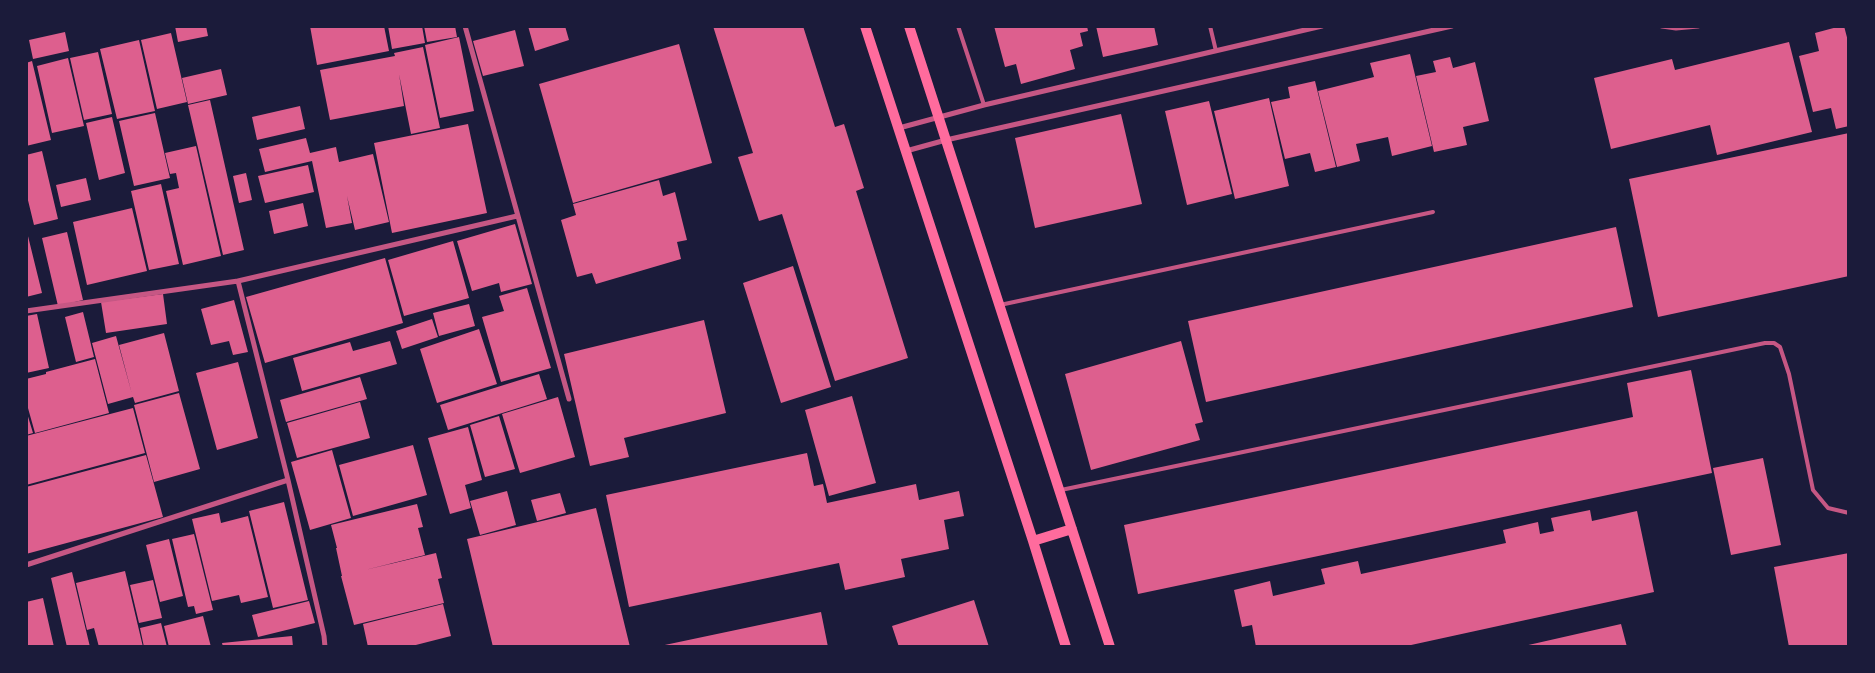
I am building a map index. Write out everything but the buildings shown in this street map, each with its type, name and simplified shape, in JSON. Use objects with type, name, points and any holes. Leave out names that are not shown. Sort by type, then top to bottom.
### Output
[{"type":"main road","points":[[865,26],[1066,647]]},
{"type":"main road","points":[[909,26],[1110,647]]},
{"type":"main road","points":[[1033,541],[1072,529]]},
{"type":"street","points":[[465,26],[569,400]]},
{"type":"street","points":[[899,128],[938,117],[1322,26]]},
{"type":"street","points":[[906,152],[946,140],[1452,26]]},
{"type":"street","points":[[1662,26],[1698,26]]},
{"type":"street","points":[[26,311],[238,281],[517,216]]},
{"type":"street","points":[[238,281],[288,480],[320,617],[325,647]]},
{"type":"street","points":[[26,565],[288,480]]},
{"type":"lane","points":[[958,26],[984,106]]},
{"type":"lane","points":[[1210,26],[1216,51]]},
{"type":"lane","points":[[1000,305],[1433,212]]},
{"type":"lane","points":[[1059,490],[1766,342],[1774,343],[1780,347],[1789,374],[1814,490],[1828,508],[1849,513]]}]
